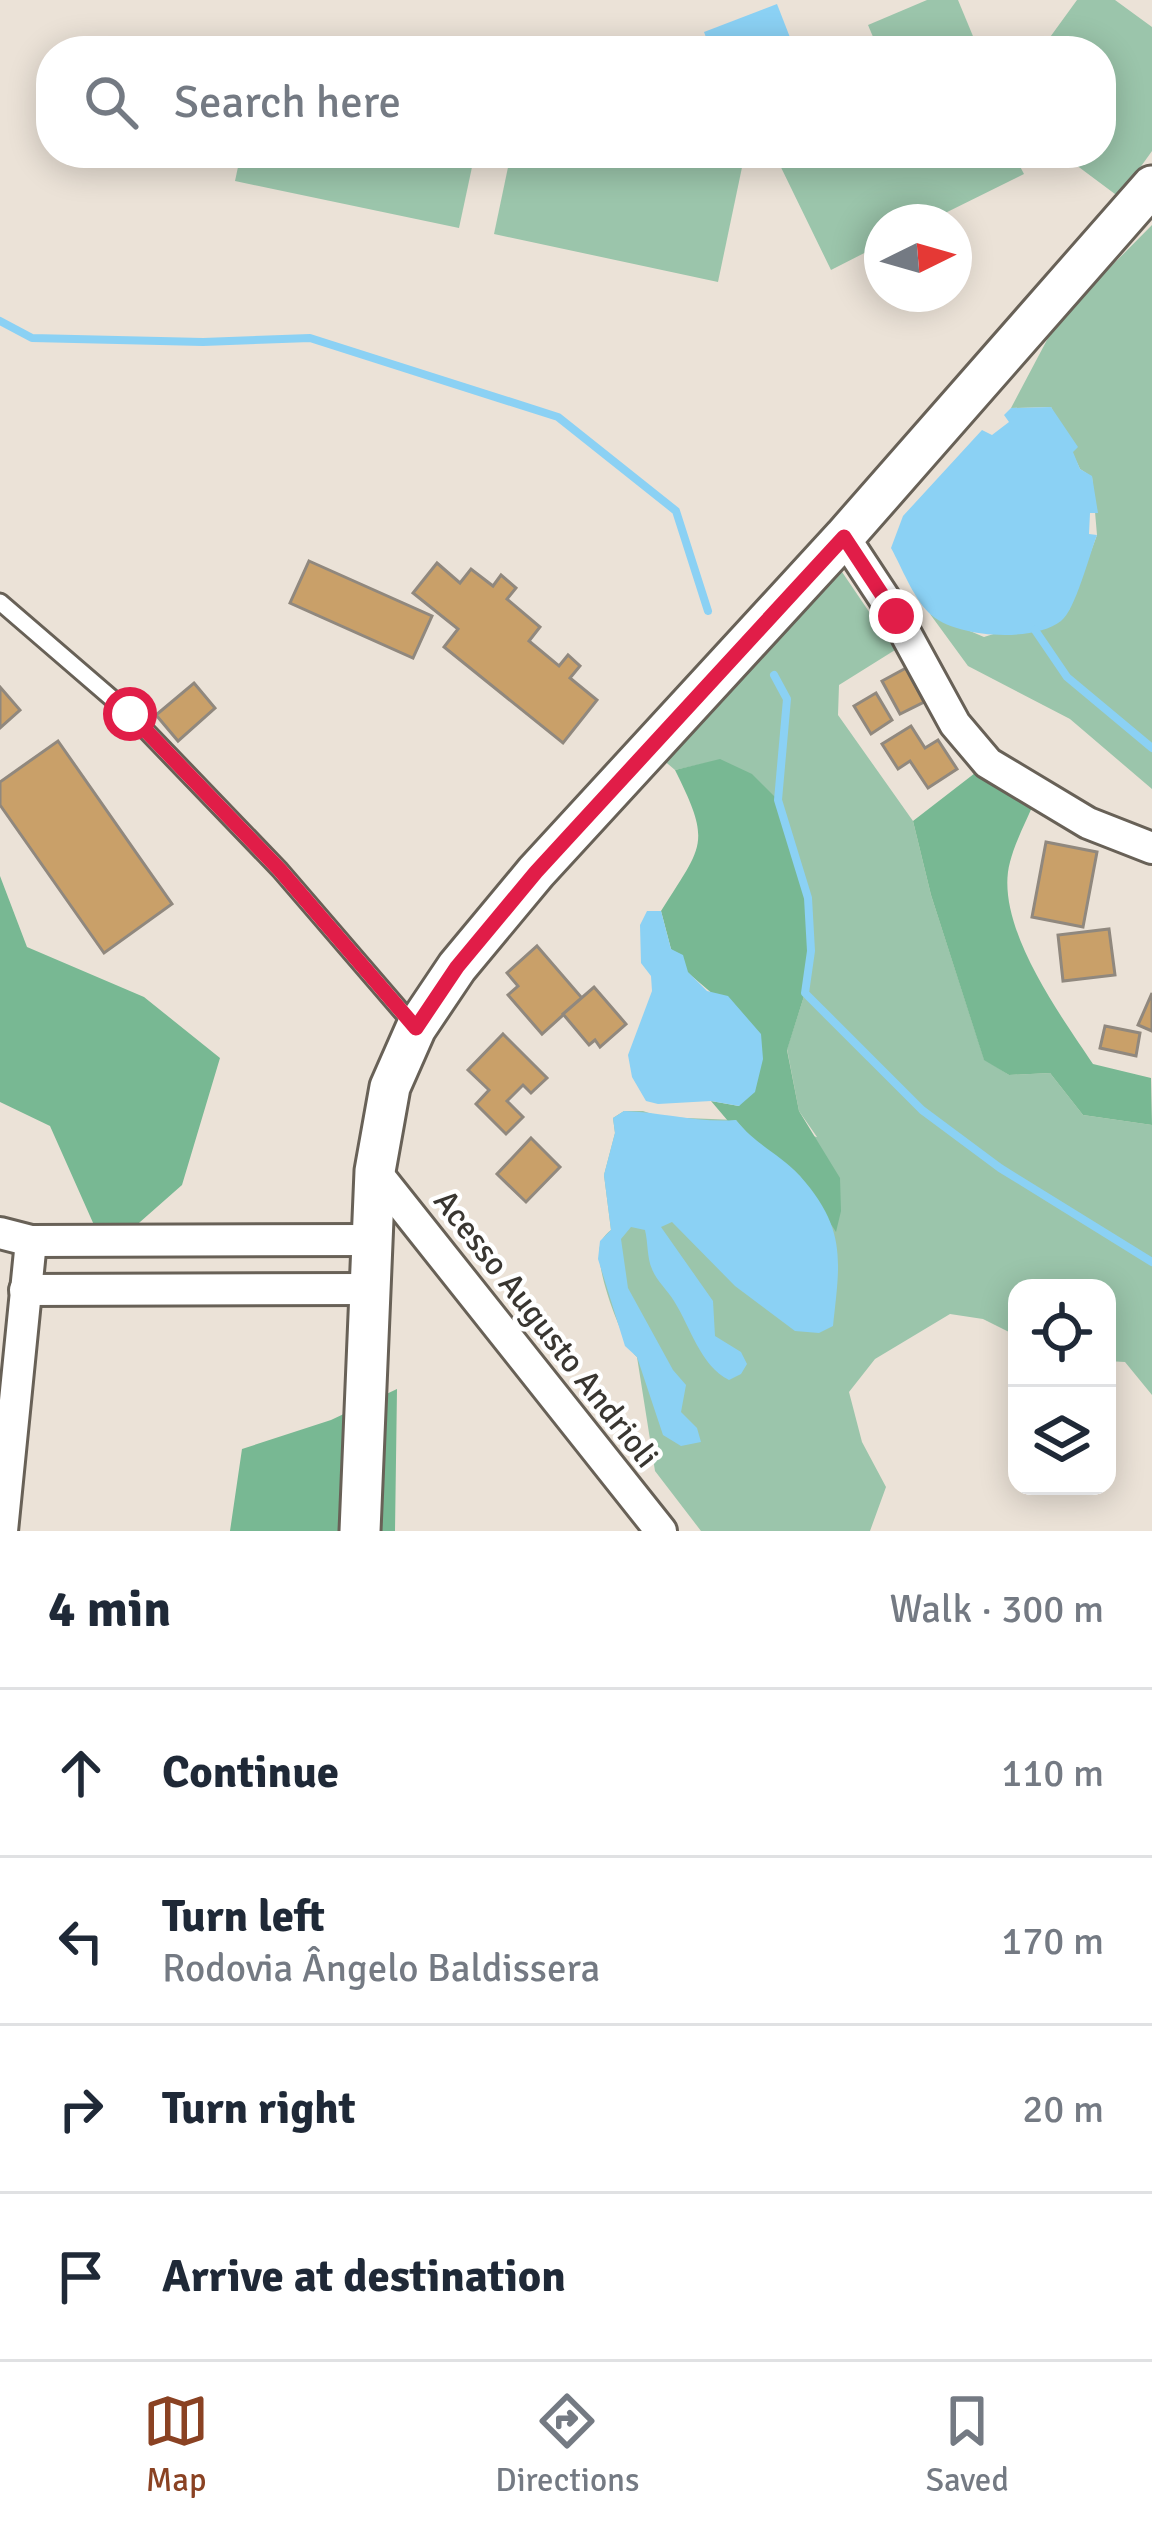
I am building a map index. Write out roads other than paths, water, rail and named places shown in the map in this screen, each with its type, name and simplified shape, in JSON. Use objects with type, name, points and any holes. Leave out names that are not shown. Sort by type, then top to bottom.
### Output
[{"type":"street","points":[[360,1531],[376,1171],[390,1087],[416,1028],[457,967],[536,872],[844,537],[1152,186]]},
{"type":"street","points":[[844,537],[896,616],[955,724],[988,764],[1088,823],[1152,848]]},
{"type":"street","name":"Acesso Augusto Andrioli","points":[[376,1171],[661,1531]]},
{"type":"street","points":[[0,1233],[31,1240],[371,1240]]},
{"type":"street","points":[[2,1531],[7,1395],[31,1240]]},
{"type":"street","points":[[26,1290],[368,1289]]},
{"type":"lane","points":[[0,602],[130,714],[280,870],[416,1028]]},
{"type":"water","points":[[777,4],[789,36],[705,36],[704,32]]},
{"type":"water","points":[[1051,407],[1078,447],[1073,452],[1080,469],[1092,476],[1098,513],[1090,513],[1089,534],[1097,535],[1072,606],[1061,621],[1032,633],[994,635],[941,621],[918,599],[891,548],[903,516],[982,430],[992,435],[1009,422],[1004,415],[1011,408]]},
{"type":"water","points":[[647,911],[661,911],[671,949],[683,955],[688,972],[707,991],[728,996],[761,1034],[763,1059],[755,1092],[739,1106],[646,1101],[632,1077],[628,1055],[652,991],[651,976],[641,963],[640,925]]},
{"type":"water","points":[[624,1111],[736,1120],[800,1176],[826,1213],[837,1246],[833,1326],[819,1333],[795,1331],[735,1286],[672,1222],[661,1227],[713,1301],[715,1336],[741,1352],[747,1364],[729,1380],[703,1356],[654,1273],[645,1230],[631,1227],[621,1239],[628,1288],[686,1385],[681,1412],[697,1428],[701,1442],[681,1446],[663,1435],[637,1357],[625,1346],[598,1259],[600,1241],[611,1230],[604,1175],[615,1133],[613,1118]]},
{"type":"waterway","points":[[0,321],[32,338],[203,342],[310,338],[558,417],[676,511],[708,611]]},
{"type":"waterway","points":[[1035,630],[1067,677],[1152,748]]},
{"type":"waterway","points":[[774,675],[787,699],[778,800],[808,898],[811,951],[805,993],[922,1110],[1000,1168],[1152,1262]]}]
